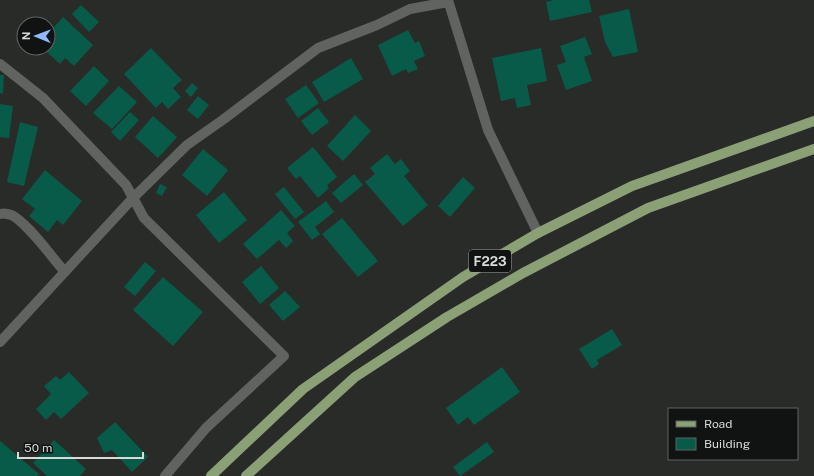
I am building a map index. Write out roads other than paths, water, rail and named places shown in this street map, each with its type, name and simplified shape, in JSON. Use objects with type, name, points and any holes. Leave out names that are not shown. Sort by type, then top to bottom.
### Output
[{"type":"main road","name":"F223","points":[[211,476],[303,389],[463,277],[538,233],[632,186],[814,121]]},
{"type":"main road","name":"F223","points":[[246,476],[356,377],[447,317],[523,273],[648,208],[814,149]]},
{"type":"street","points":[[0,342],[133,198],[188,144],[224,119],[318,48],[377,25],[410,9],[448,1],[488,130],[538,233]]},
{"type":"street","points":[[0,64],[43,98],[126,185],[144,218],[284,356],[206,428],[165,476]]},
{"type":"street","points":[[0,214],[3,213],[14,216],[31,233],[64,272]]}]
